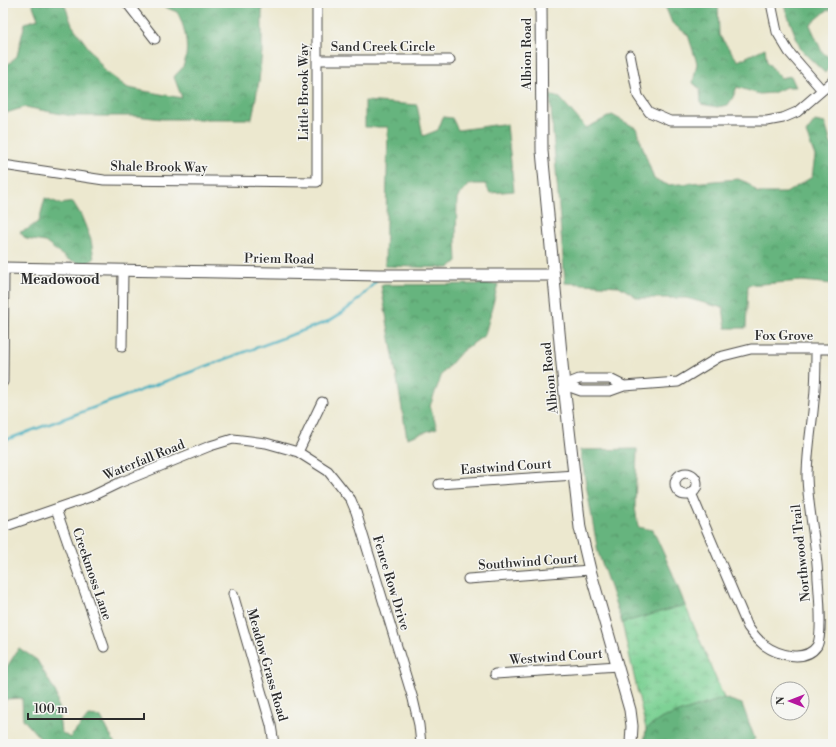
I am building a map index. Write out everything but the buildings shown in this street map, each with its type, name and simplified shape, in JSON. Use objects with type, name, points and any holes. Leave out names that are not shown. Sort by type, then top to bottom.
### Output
[{"type":"street","points":[[127,3],[155,39]]},
{"type":"street","name":"Little Brook Way","points":[[317,3],[317,182]]},
{"type":"street","name":"Albion Road","points":[[541,3],[542,150],[564,385],[580,528],[590,570],[630,710],[632,726],[631,744]]},
{"type":"street","points":[[771,3],[777,32],[789,52],[822,90]]},
{"type":"street","points":[[630,55],[638,96],[649,112],[670,121],[768,121],[783,118],[797,112],[833,81]]},
{"type":"street","name":"Sand Creek Circle","points":[[317,60],[450,60]]},
{"type":"street","name":"Shale Brook Way","points":[[3,165],[104,180],[317,182]]},
{"type":"street","points":[[3,268],[3,382]]},
{"type":"street","name":"Priem Road","points":[[3,268],[379,275],[554,275]]},
{"type":"street","points":[[122,346],[123,270]]},
{"type":"street","name":"Fox Grove","points":[[564,385],[579,379],[610,379],[624,386],[678,382],[719,357],[751,349],[833,349]]},
{"type":"street","name":"Northwood Trail","points":[[691,493],[748,627],[764,645],[780,653],[799,656],[812,650],[816,646],[820,635],[818,566],[808,495],[807,459],[814,401],[816,349]]},
{"type":"street","points":[[298,452],[322,402]]},
{"type":"street","name":"Waterfall Road","points":[[3,527],[90,497],[119,483],[210,446],[233,439],[266,443],[298,452]]},
{"type":"street","name":"Fence Row Drive","points":[[298,452],[328,471],[350,500],[356,512],[413,699],[419,725],[421,744]]},
{"type":"street","name":"Eastwind Court","points":[[439,484],[574,475]]},
{"type":"street","name":"Creekmoss Lane","points":[[56,509],[104,647]]},
{"type":"street","name":"Southwind Court","points":[[468,579],[590,570]]},
{"type":"street","name":"Meadow Grass Road","points":[[233,594],[271,725],[274,744]]},
{"type":"street","name":"Westwind Court","points":[[496,674],[618,666]]},
{"type":"green space","points":[[32,3],[64,3],[72,25],[106,72],[128,88],[182,98],[174,77],[185,62],[186,39],[184,31],[177,12],[155,3],[262,3],[262,51],[259,81],[252,119],[162,119],[136,116],[72,116],[25,107],[3,114],[3,69],[17,56],[25,23],[38,19]]},
{"type":"green space","points":[[664,3],[718,3],[719,35],[738,61],[765,48],[767,62],[781,78],[791,76],[796,87],[786,87],[773,93],[759,94],[737,87],[728,105],[717,107],[701,104],[700,89],[693,83],[697,63],[688,35],[672,23]]},
{"type":"green space","points":[[791,3],[833,3],[833,9],[826,11],[810,25],[822,52],[830,58],[831,65],[825,73],[801,50],[784,6]]},
{"type":"green space","points":[[550,95],[560,98],[586,128],[612,115],[636,128],[654,179],[668,185],[738,179],[748,183],[758,193],[786,193],[812,177],[815,156],[806,133],[815,121],[825,123],[831,144],[833,145],[833,284],[802,281],[748,285],[746,328],[726,328],[723,308],[686,298],[638,298],[619,286],[565,283]]},
{"type":"green space","points":[[365,101],[417,105],[423,136],[438,130],[443,117],[452,118],[458,130],[502,124],[507,125],[514,191],[490,193],[485,184],[469,184],[457,198],[457,261],[449,268],[385,266],[388,127],[365,127]]},
{"type":"green space","points":[[45,198],[61,204],[73,202],[81,215],[91,240],[94,259],[84,265],[67,259],[45,242],[26,239],[20,232],[28,229],[39,221]]},
{"type":"green space","points":[[498,284],[485,335],[462,351],[442,374],[430,406],[437,428],[407,438],[381,285]]},
{"type":"green space","points":[[637,449],[635,507],[638,527],[653,530],[685,605],[622,623],[598,552],[580,450]]},
{"type":"green space","points":[[685,605],[724,698],[662,718],[646,729],[622,623]]},
{"type":"green space","points":[[19,648],[37,660],[56,693],[61,732],[70,738],[88,716],[101,717],[115,744],[45,744],[23,719],[22,698],[6,699],[3,708],[3,673]]},
{"type":"green space","points":[[724,698],[742,704],[755,739],[749,744],[644,744],[646,729],[662,718]]},
{"type":"waterway","points":[[3,441],[329,321],[354,303],[376,281]]},
{"type":"district","name":"Meadowood","points":[[60,280]]}]
